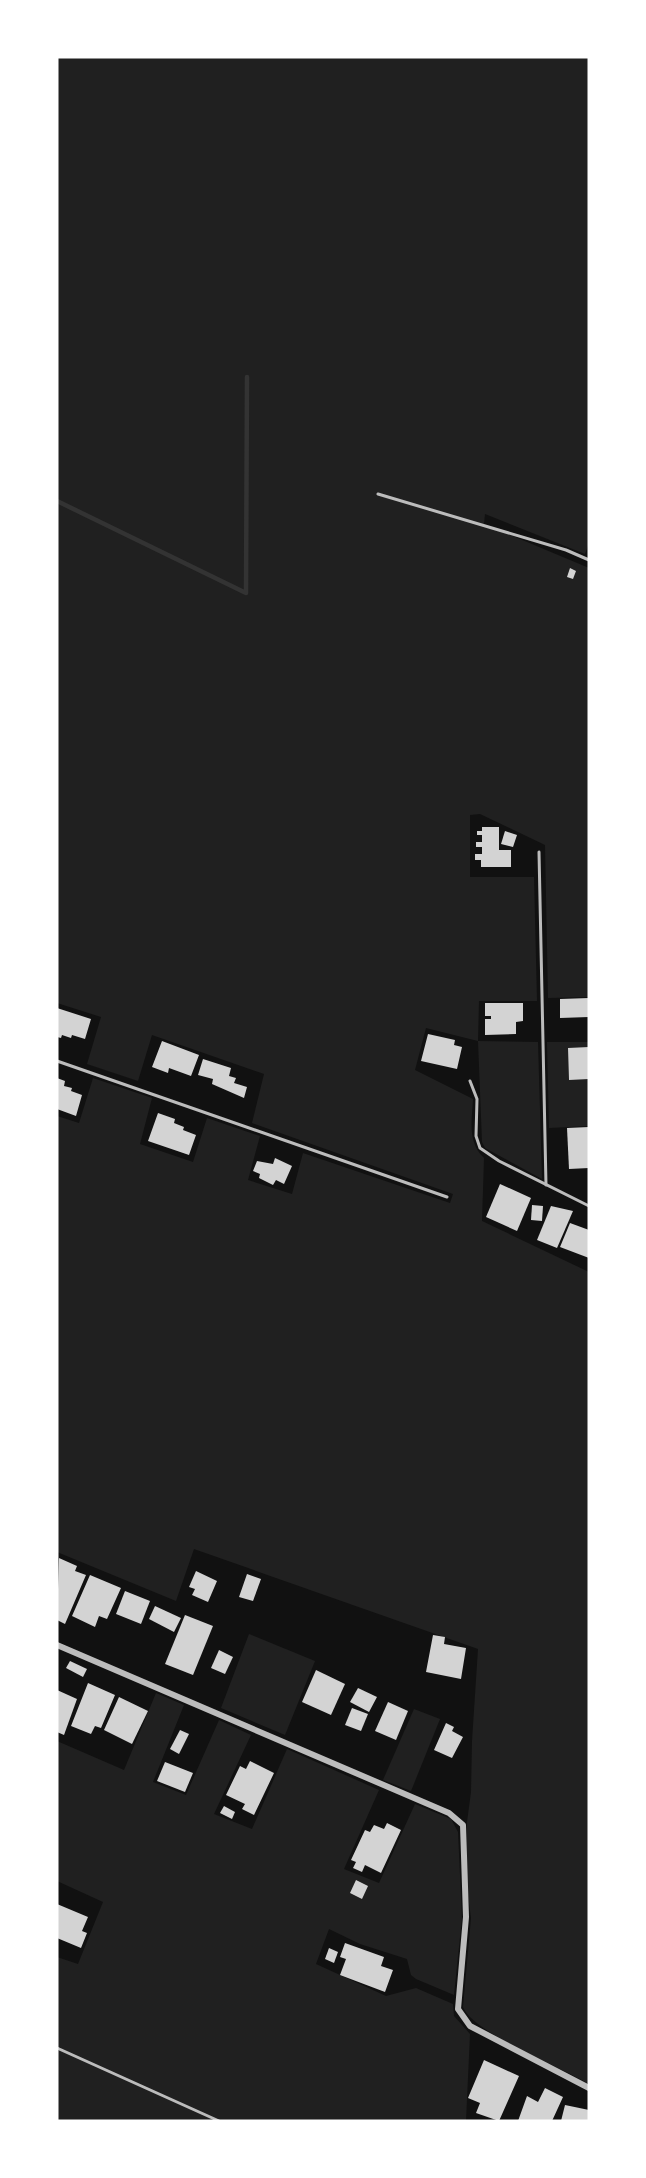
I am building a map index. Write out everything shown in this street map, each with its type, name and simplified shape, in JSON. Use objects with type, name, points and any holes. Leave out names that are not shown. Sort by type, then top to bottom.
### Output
[{"type":"street","points":[[57,1645],[449,1813],[463,1825],[463,1883],[466,1917],[458,2009],[470,2026],[589,2088]]},
{"type":"lane","points":[[378,494],[566,550],[589,560]]},
{"type":"lane","points":[[539,852],[546,1185]]},
{"type":"lane","points":[[57,1061],[447,1197]]},
{"type":"lane","points":[[470,1081],[477,1099],[476,1136],[480,1148],[499,1161],[589,1206]]},
{"type":"lane","points":[[57,2048],[219,2121]]},
{"type":"shaded area","points":[[57,57],[589,57],[589,543],[585,554],[485,514],[484,524],[589,568],[589,997],[548,998],[545,845],[480,814],[470,815],[470,877],[534,877],[537,1001],[479,1001],[478,1041],[426,1028],[415,1070],[473,1099],[473,1138],[484,1158],[482,1221],[589,1272],[589,2084],[500,2038],[470,2017],[463,2007],[471,1918],[467,1888],[467,1822],[471,1792],[478,1649],[194,1549],[176,1601],[57,1552],[57,1116],[79,1123],[93,1078],[152,1098],[140,1144],[193,1162],[207,1118],[260,1136],[248,1180],[292,1194],[303,1153],[450,1203],[453,1194],[252,1123],[264,1074],[152,1035],[138,1081],[87,1064],[101,1017],[57,1003]]},
{"type":"shaded area","points":[[478,1041],[538,1042],[542,1179],[485,1148],[482,1142]]},
{"type":"shaded area","points":[[547,1042],[589,1042],[589,1126],[549,1128]]},
{"type":"shaded area","points":[[249,1634],[315,1661],[285,1735],[221,1708]]},
{"type":"shaded area","points":[[156,1693],[184,1705],[153,1782],[186,1795],[219,1720],[251,1735],[214,1814],[252,1829],[287,1749],[379,1790],[344,1869],[379,1883],[415,1804],[451,1819],[458,1832],[462,1918],[454,1995],[416,1979],[411,1975],[407,1959],[360,1944],[329,1929],[316,1964],[386,1996],[416,1988],[453,2004],[454,2016],[470,2034],[466,2121],[57,2121],[57,1957],[78,1964],[103,1902],[57,1881],[57,1741],[124,1770]]},
{"type":"shaded area","points":[[414,1709],[440,1719],[411,1791],[383,1780]]},
{"type":"building","points":[[570,568],[576,571],[573,579],[567,577]]},
{"type":"building","points":[[482,827],[499,827],[499,850],[511,850],[511,867],[481,867],[481,860],[475,860],[475,854],[482,854],[482,847],[476,847],[476,842],[482,842],[482,835],[477,835],[477,831],[482,831]]},
{"type":"building","points":[[505,831],[517,835],[513,847],[501,844]]},
{"type":"building","points":[[589,998],[589,1017],[560,1018],[560,999]]},
{"type":"building","points":[[485,1003],[523,1003],[523,1021],[516,1022],[516,1034],[485,1035],[485,1019],[491,1019],[491,1016],[485,1016]]},
{"type":"building","points":[[57,1008],[91,1019],[85,1039],[72,1035],[71,1038],[62,1035],[61,1038],[57,1037]]},
{"type":"building","points":[[428,1034],[455,1040],[454,1045],[462,1047],[457,1069],[421,1061]]},
{"type":"building","points":[[162,1041],[199,1055],[191,1076],[169,1068],[168,1073],[152,1067]]},
{"type":"building","points":[[589,1047],[589,1079],[569,1080],[568,1048]]},
{"type":"building","points":[[203,1059],[231,1068],[229,1076],[236,1078],[234,1083],[247,1087],[244,1098],[212,1084],[213,1079],[198,1075]]},
{"type":"building","points":[[57,1078],[65,1081],[64,1086],[72,1088],[71,1091],[82,1095],[76,1116],[57,1109]]},
{"type":"building","points":[[158,1113],[175,1119],[174,1123],[184,1127],[183,1130],[196,1135],[189,1155],[148,1141]]},
{"type":"building","points":[[589,1127],[589,1168],[569,1169],[567,1128]]},
{"type":"building","points":[[275,1158],[292,1166],[284,1184],[276,1180],[273,1185],[259,1178],[260,1174],[253,1171],[257,1161],[273,1164]]},
{"type":"building","points":[[500,1184],[531,1198],[517,1231],[486,1217]]},
{"type":"building","points":[[532,1205],[543,1206],[542,1221],[531,1220]]},
{"type":"building","points":[[551,1206],[573,1211],[557,1248],[537,1240]]},
{"type":"building","points":[[570,1223],[589,1230],[589,1258],[560,1247]]},
{"type":"building","points":[[59,1558],[77,1566],[75,1571],[86,1575],[65,1624],[57,1620]]},
{"type":"building","points":[[196,1571],[217,1581],[208,1602],[192,1595],[195,1589],[189,1587]]},
{"type":"building","points":[[247,1574],[261,1579],[253,1601],[239,1597]]},
{"type":"building","points":[[90,1575],[121,1588],[107,1619],[99,1616],[95,1627],[72,1616]]},
{"type":"building","points":[[125,1591],[150,1601],[141,1624],[116,1614]]},
{"type":"building","points":[[155,1606],[181,1618],[174,1632],[149,1619]]},
{"type":"building","points":[[185,1615],[213,1626],[193,1675],[165,1664]]},
{"type":"building","points":[[433,1635],[445,1637],[444,1644],[466,1648],[461,1679],[426,1672]]},
{"type":"building","points":[[219,1650],[233,1657],[225,1674],[211,1668]]},
{"type":"building","points":[[70,1661],[87,1669],[83,1677],[66,1668]]},
{"type":"building","points":[[316,1670],[345,1684],[331,1715],[302,1702]]},
{"type":"building","points":[[88,1683],[115,1695],[101,1728],[95,1726],[91,1734],[71,1726]]},
{"type":"building","points":[[358,1688],[377,1697],[369,1712],[350,1702]]},
{"type":"building","points":[[57,1690],[77,1699],[64,1735],[57,1732]]},
{"type":"building","points":[[119,1697],[148,1711],[132,1744],[104,1730]]},
{"type":"building","points":[[388,1702],[408,1711],[396,1740],[375,1731]]},
{"type":"building","points":[[352,1708],[368,1714],[361,1731],[345,1725]]},
{"type":"building","points":[[446,1723],[454,1727],[452,1731],[463,1737],[452,1758],[434,1750]]},
{"type":"building","points":[[180,1730],[189,1734],[179,1754],[170,1749]]},
{"type":"building","points":[[250,1761],[274,1773],[254,1815],[242,1809],[245,1804],[226,1795],[240,1766],[246,1769]]},
{"type":"building","points":[[165,1762],[193,1773],[185,1792],[157,1781]]},
{"type":"building","points":[[224,1806],[235,1812],[232,1819],[220,1813]]},
{"type":"building","points":[[387,1823],[401,1830],[381,1873],[365,1865],[362,1872],[353,1868],[356,1862],[351,1860],[365,1830],[370,1832],[374,1825],[384,1829]]},
{"type":"building","points":[[356,1880],[368,1886],[362,1899],[350,1893]]},
{"type":"building","points":[[57,1904],[88,1917],[82,1931],[87,1933],[81,1948],[57,1938]]},
{"type":"building","points":[[345,1943],[384,1957],[381,1966],[393,1970],[385,1992],[340,1975],[346,1959],[340,1957]]},
{"type":"building","points":[[329,1948],[338,1952],[334,1963],[325,1959]]},
{"type":"building","points":[[484,2060],[519,2076],[499,2121],[476,2113],[480,2103],[468,2098]]},
{"type":"building","points":[[545,2088],[563,2097],[552,2121],[518,2121],[527,2096],[538,2102]]},
{"type":"building","points":[[565,2105],[589,2110],[589,2121],[561,2121]]},
{"type":"waterway","points":[[57,501],[246,593],[247,377]]}]
